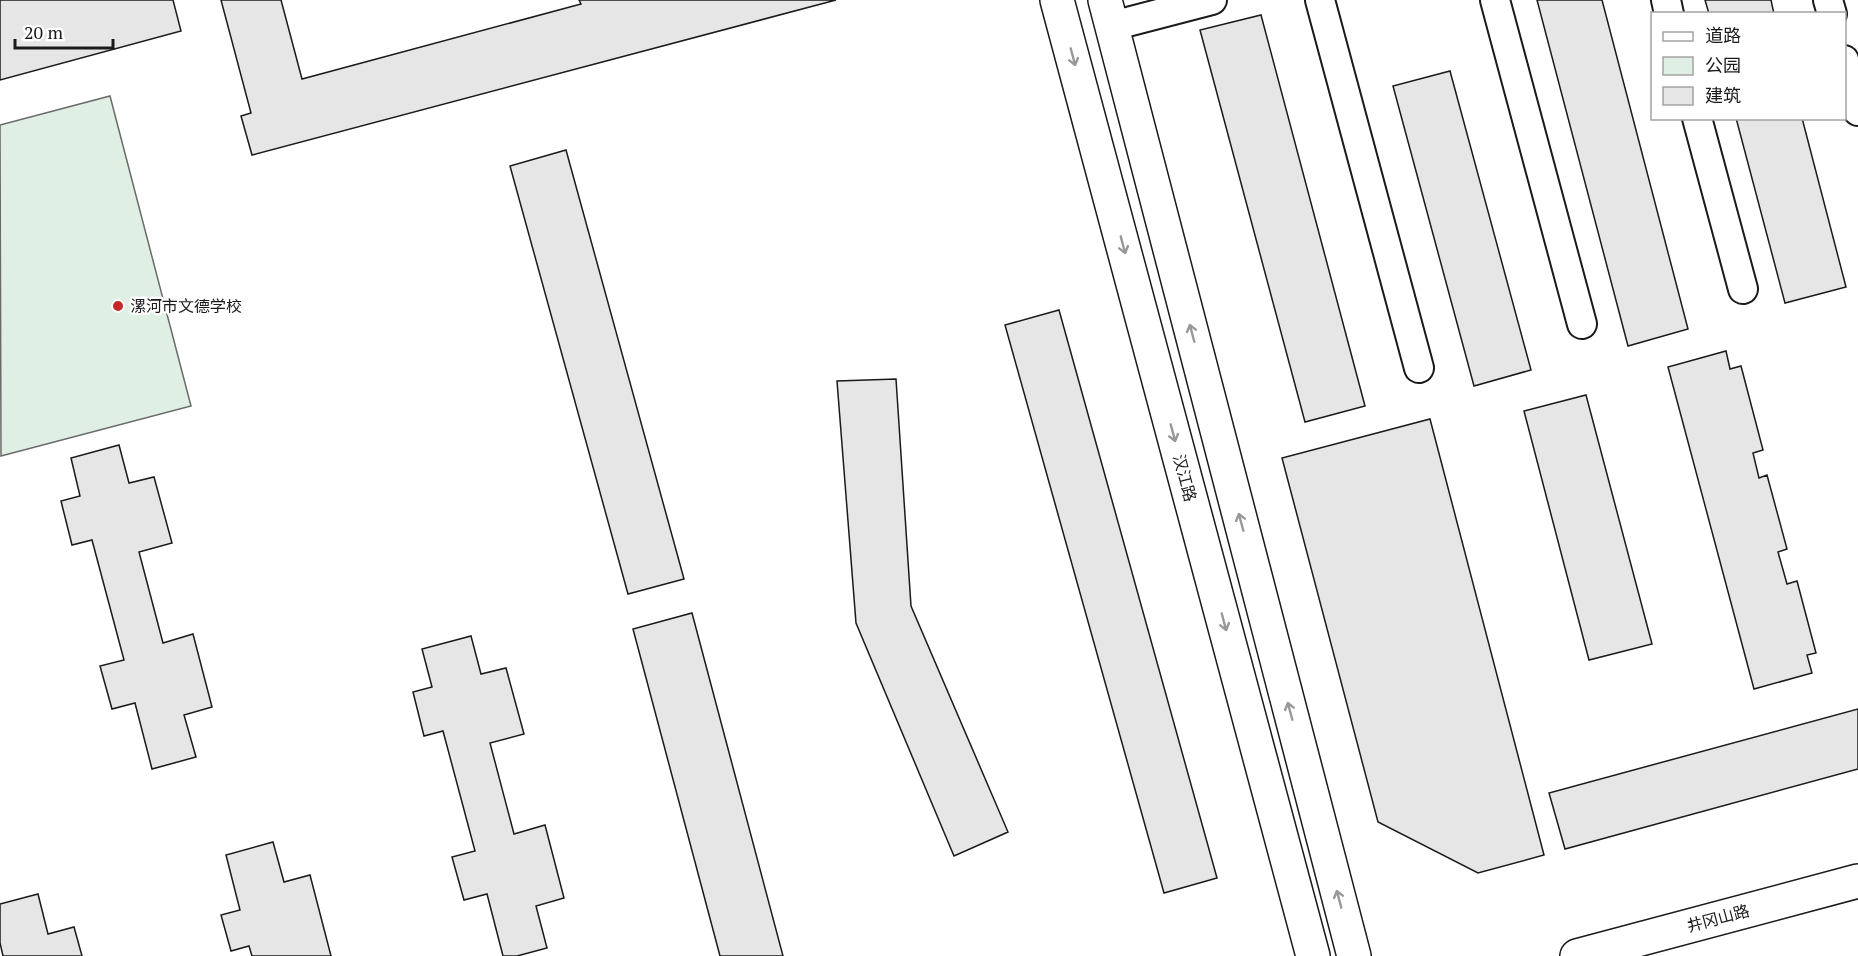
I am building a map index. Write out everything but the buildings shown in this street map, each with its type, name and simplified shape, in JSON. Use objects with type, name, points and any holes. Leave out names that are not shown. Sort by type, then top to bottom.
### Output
[{"type":"street","name":"汉江路","points":[[1058,0],[1313,956]]},
{"type":"street","points":[[1212,0],[1108,13],[1354,956]]},
{"type":"street","points":[[1320,0],[1419,368]]},
{"type":"street","points":[[1495,0],[1582,324]]},
{"type":"street","points":[[1846,64],[1858,111]]},
{"type":"street","points":[[1698,120],[1743,289]]},
{"type":"street","name":"井冈山路","points":[[1577,956],[1858,881]]},
{"type":"green space","points":[[110,96],[191,406],[1,456],[0,125]]},
{"type":"place","name":"漯河市文德学校","points":[[118,306]]}]
